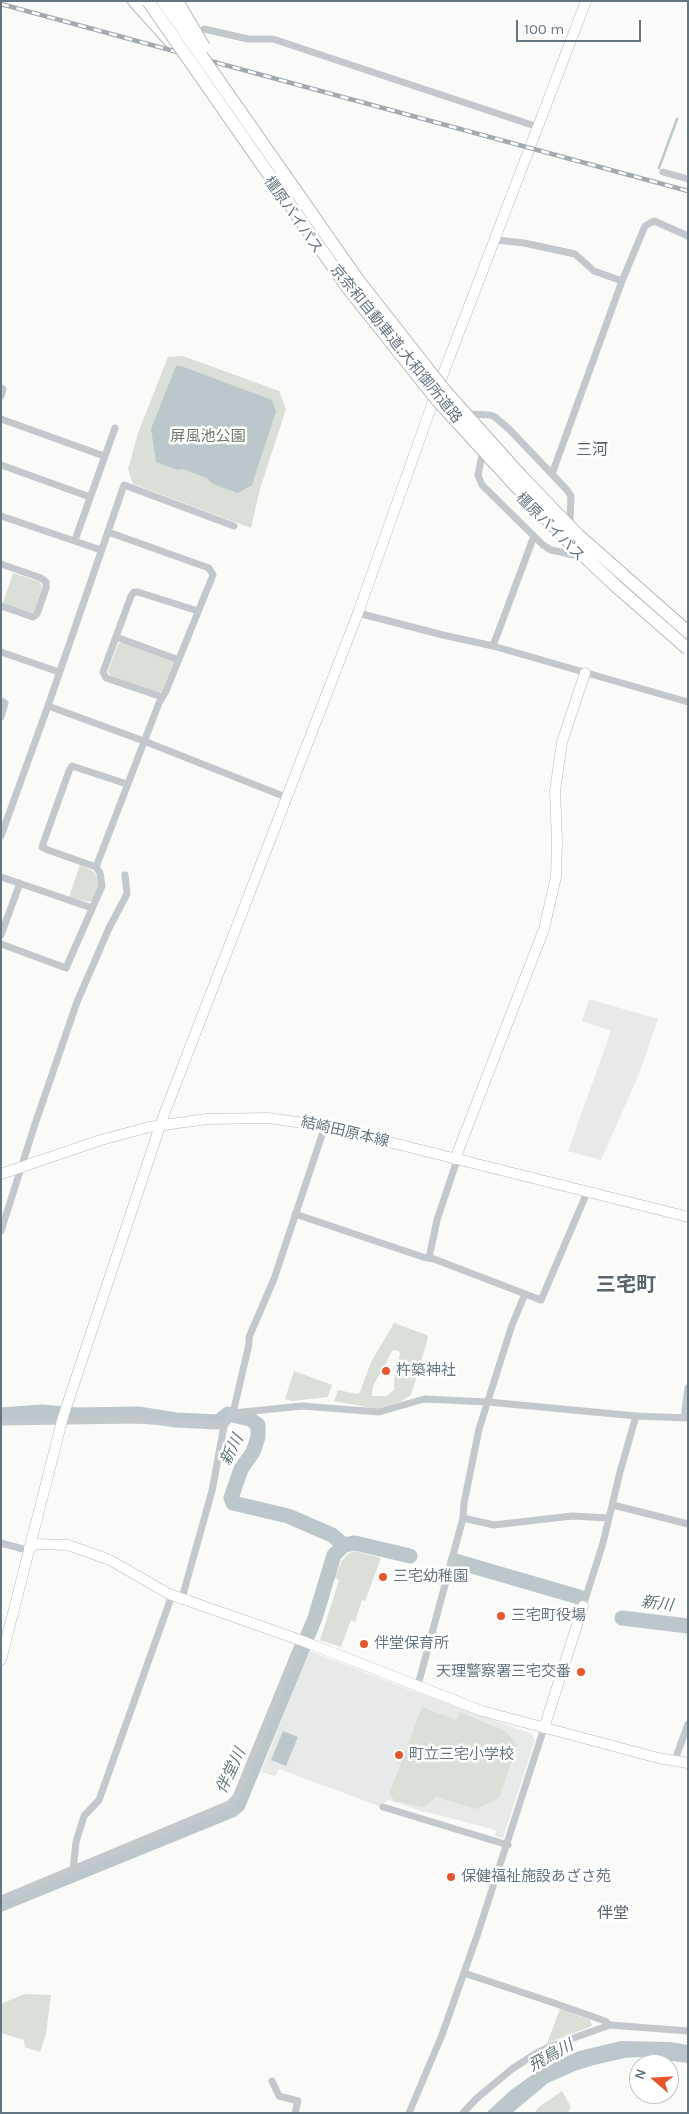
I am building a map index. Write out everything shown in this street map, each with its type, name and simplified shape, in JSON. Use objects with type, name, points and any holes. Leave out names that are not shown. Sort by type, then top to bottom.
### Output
[{"type":"highway","points":[[134,1],[173,44]]},
{"type":"highway","name":"橿原バイパス","points":[[144,1],[345,289],[434,400],[509,485],[579,556],[688,650]]},
{"type":"highway","name":"京奈和自動車道;大和御所道路","points":[[148,1],[348,288],[438,400],[570,543],[688,650]]},
{"type":"highway","name":"京奈和自動車道;大和御所道路","points":[[163,1],[358,280],[445,391],[521,476],[578,535],[688,632]]},
{"type":"highway","name":"橿原バイパス","points":[[169,1],[228,90],[360,279],[440,382],[570,522],[609,560],[688,628]]},
{"type":"highway","points":[[177,1],[228,90]]},
{"type":"street","points":[[1,1660],[63,1416],[161,1125],[358,613],[440,382],[586,1]]},
{"type":"street","points":[[204,29],[248,39],[274,39],[538,127]]},
{"type":"street","points":[[663,172],[688,179]]},
{"type":"street","points":[[552,474],[622,281],[645,226],[654,221],[688,236]]},
{"type":"street","points":[[496,240],[524,243],[575,254],[594,271],[622,281]]},
{"type":"street","points":[[1,388],[3,389],[1,396]]},
{"type":"street","points":[[468,414],[496,417],[552,474],[571,496],[570,522]]},
{"type":"street","points":[[1,419],[104,456]]},
{"type":"street","points":[[75,540],[114,428]]},
{"type":"street","points":[[482,455],[478,475],[482,485],[551,550],[579,556]]},
{"type":"street","points":[[1,466],[90,497]]},
{"type":"street","points":[[1,836],[4,822],[48,706],[124,485],[234,526]]},
{"type":"street","points":[[1,516],[101,550]]},
{"type":"street","points":[[1,944],[66,968],[102,886],[96,867],[127,784],[213,576],[209,568],[108,532]]},
{"type":"street","points":[[494,646],[534,536]]},
{"type":"street","points":[[1,564],[41,578],[46,582],[46,588],[37,614],[33,616],[1,606]]},
{"type":"street","points":[[162,697],[106,678],[103,672],[131,596],[134,592],[138,592],[198,611]]},
{"type":"street","points":[[358,613],[443,636],[494,646],[688,702]]},
{"type":"street","points":[[116,637],[179,660]]},
{"type":"street","points":[[1,652],[59,672]]},
{"type":"street","points":[[429,1258],[437,1220],[470,1114],[544,929],[556,877],[555,792],[562,742],[584,673]]},
{"type":"street","points":[[1,701],[5,702],[1,717]]},
{"type":"street","points":[[48,706],[144,741],[288,798]]},
{"type":"street","points":[[96,867],[42,847],[69,771],[72,766],[76,766],[127,784]]},
{"type":"street","points":[[1,1231],[77,1002],[109,928],[127,894],[125,875]]},
{"type":"street","points":[[1,877],[92,908]]},
{"type":"street","points":[[1,935],[20,883]]},
{"type":"street","name":"結崎田原本線","points":[[1,1174],[131,1131],[207,1119],[268,1118],[324,1126],[688,1217]]},
{"type":"street","points":[[72,1870],[76,1842],[84,1816],[100,1800],[177,1596],[212,1491],[224,1426],[233,1413],[249,1337],[274,1278],[324,1126]]},
{"type":"street","points":[[295,1214],[429,1258],[541,1300],[584,1197],[588,1192]]},
{"type":"street","points":[[418,1685],[463,1518],[464,1503],[479,1429],[512,1325],[525,1294]]},
{"type":"street","points":[[233,1413],[302,1406],[379,1412],[424,1399],[488,1402],[636,1416],[686,1418],[688,1388]]},
{"type":"street","points":[[1,1422],[63,1416],[224,1426]]},
{"type":"street","points":[[409,2113],[442,2035],[508,1845],[588,1594],[636,1416]]},
{"type":"street","points":[[613,1505],[688,1524]]},
{"type":"street","points":[[463,1518],[494,1525],[572,1516],[609,1518]]},
{"type":"street","points":[[1,1543],[23,1549],[37,1544],[68,1545],[110,1560],[177,1596],[304,1642],[482,1711],[688,1763]]},
{"type":"street","points":[[1,1899],[229,1804],[236,1797],[304,1642]]},
{"type":"street","points":[[675,1760],[688,1724]]},
{"type":"street","points":[[383,1807],[508,1845]]},
{"type":"street","points":[[464,1973],[571,2009],[610,2025],[688,2031]]},
{"type":"street","points":[[463,2113],[497,2081],[535,2054],[610,2025]]},
{"type":"street","points":[[272,2081],[279,2096],[298,2101],[295,2113]]},
{"type":"shaded area","points":[[176,366],[181,366],[272,400],[276,411],[252,485],[238,493],[213,484],[207,478],[156,462],[151,429]]},
{"type":"shaded area","points":[[589,999],[658,1019],[639,1074],[601,1160],[568,1151],[611,1031],[582,1021]]},
{"type":"shaded area","name":"町立三宅小学校","points":[[309,1651],[532,1734],[535,1740],[503,1838],[495,1836],[496,1830],[418,1810],[389,1800],[379,1806],[279,1769],[275,1776],[261,1772]]},
{"type":"shaded area","points":[[283,1731],[298,1737],[286,1766],[271,1760]]},
{"type":"shaded area","points":[[621,2041],[670,2042],[688,2045],[688,2063],[679,2062],[679,2054],[629,2054],[629,2058],[594,2065],[548,2083],[512,2113],[486,2113],[511,2090],[543,2067],[579,2051]]},
{"type":"green space","name":"屏風池公園","points":[[183,356],[279,391],[286,409],[260,489],[251,528],[133,484],[128,469],[138,433],[168,357]]},
{"type":"green space","points":[[13,573],[40,582],[42,587],[34,612],[29,613],[3,603]]},
{"type":"green space","points":[[122,642],[174,662],[162,691],[159,693],[111,676],[108,671],[118,644]]},
{"type":"green space","points":[[80,865],[93,871],[98,878],[98,886],[93,900],[89,902],[69,897]]},
{"type":"green space","points":[[394,1323],[427,1335],[428,1338],[411,1395],[400,1402],[377,1409],[334,1401],[338,1390],[357,1394],[360,1392],[371,1362]],"holes":[[[393,1350],[399,1351],[400,1355],[395,1367],[394,1390],[387,1396],[372,1396],[373,1386]]]},
{"type":"green space","points":[[294,1371],[332,1385],[328,1397],[292,1401],[285,1399]]},
{"type":"green space","points":[[355,1551],[381,1558],[365,1601],[362,1600],[355,1622],[351,1620],[341,1647],[320,1640],[339,1580],[335,1578],[341,1562],[348,1554]]},
{"type":"green space","points":[[422,1707],[456,1720],[460,1712],[507,1732],[517,1745],[499,1798],[476,1809],[436,1797],[424,1807],[394,1801],[390,1792]]},
{"type":"green space","points":[[24,1994],[51,1995],[46,2034],[40,2052],[25,2047],[24,2040],[1,2033],[1,2004]]},
{"type":"green space","points":[[560,2009],[590,2020],[592,2025],[547,2043]]},
{"type":"green space","points":[[562,2091],[571,2107],[568,2113],[534,2113],[540,2106]]},
{"type":"waterway","points":[[659,168],[677,119]]},
{"type":"waterway","name":"新川","points":[[1,1415],[42,1412],[76,1415],[138,1414],[176,1420],[218,1422],[228,1414],[250,1419],[258,1425],[258,1437],[253,1452],[241,1469],[231,1498],[233,1503],[288,1516],[332,1535],[344,1545]]},
{"type":"waterway","name":"新川","points":[[344,1545],[355,1543],[410,1556]]},
{"type":"waterway","name":"伴堂川","points":[[1,1904],[232,1810],[238,1805],[315,1618],[334,1555],[344,1545]]},
{"type":"waterway","name":"新川","points":[[455,1561],[579,1597]]},
{"type":"waterway","name":"新川","points":[[622,1618],[688,1626]]},
{"type":"railway","points":[[1,4],[688,191]]},
{"type":"place","name":"杵築神社","points":[[386,1371]]},
{"type":"place","name":"三宅幼稚園","points":[[383,1577]]},
{"type":"place","name":"三宅町役場","points":[[501,1616]]},
{"type":"place","name":"伴堂保育所","points":[[364,1644]]},
{"type":"place","name":"天理警察署三宅交番","points":[[581,1672]]},
{"type":"place","name":"町立三宅小学校","points":[[399,1755]]},
{"type":"place","name":"保健福祉施設あざさ苑","points":[[451,1877]]},
{"type":"district","name":"三河","points":[[592,450]]},
{"type":"district","name":"三宅町","points":[[626,1285]]},
{"type":"district","name":"伴堂","points":[[613,1913]]},
{"type":"water label","name":"飛鳥川","points":[[551,2056]]}]
